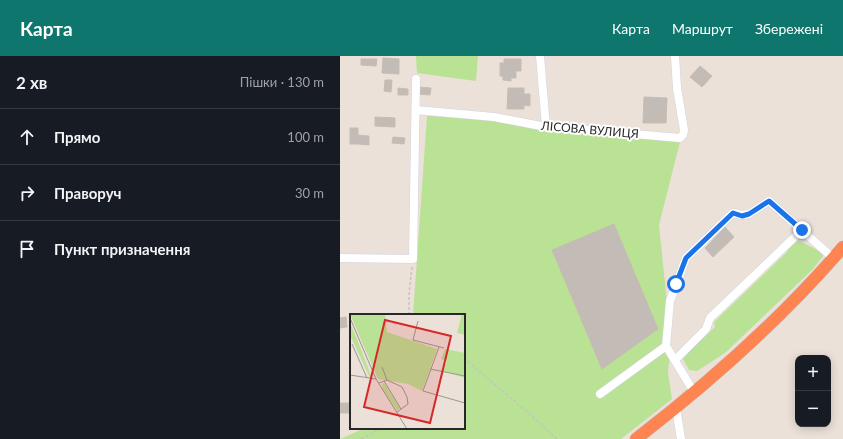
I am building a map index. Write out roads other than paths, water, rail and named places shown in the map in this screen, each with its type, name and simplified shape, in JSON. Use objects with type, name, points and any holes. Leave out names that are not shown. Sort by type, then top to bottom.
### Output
[{"type":"highway","points":[[636,439],[676,408],[760,333],[817,276],[843,247]]},
{"type":"street","points":[[540,56],[546,126]]},
{"type":"street","name":"ЛІСОВА ВУЛИЦЯ","points":[[416,110],[494,117],[546,126],[680,138],[683,135],[684,130],[677,88],[675,56]]},
{"type":"street","points":[[340,258],[413,260],[416,80]]},
{"type":"street","points":[[694,392],[666,346],[670,301],[686,258],[724,220],[733,213],[742,216],[749,214],[769,201],[833,258]]},
{"type":"street","points":[[675,360],[706,329],[710,318],[802,230]]},
{"type":"street","points":[[600,394],[666,346]]},
{"type":"street","points":[[676,408],[681,439]]}]
